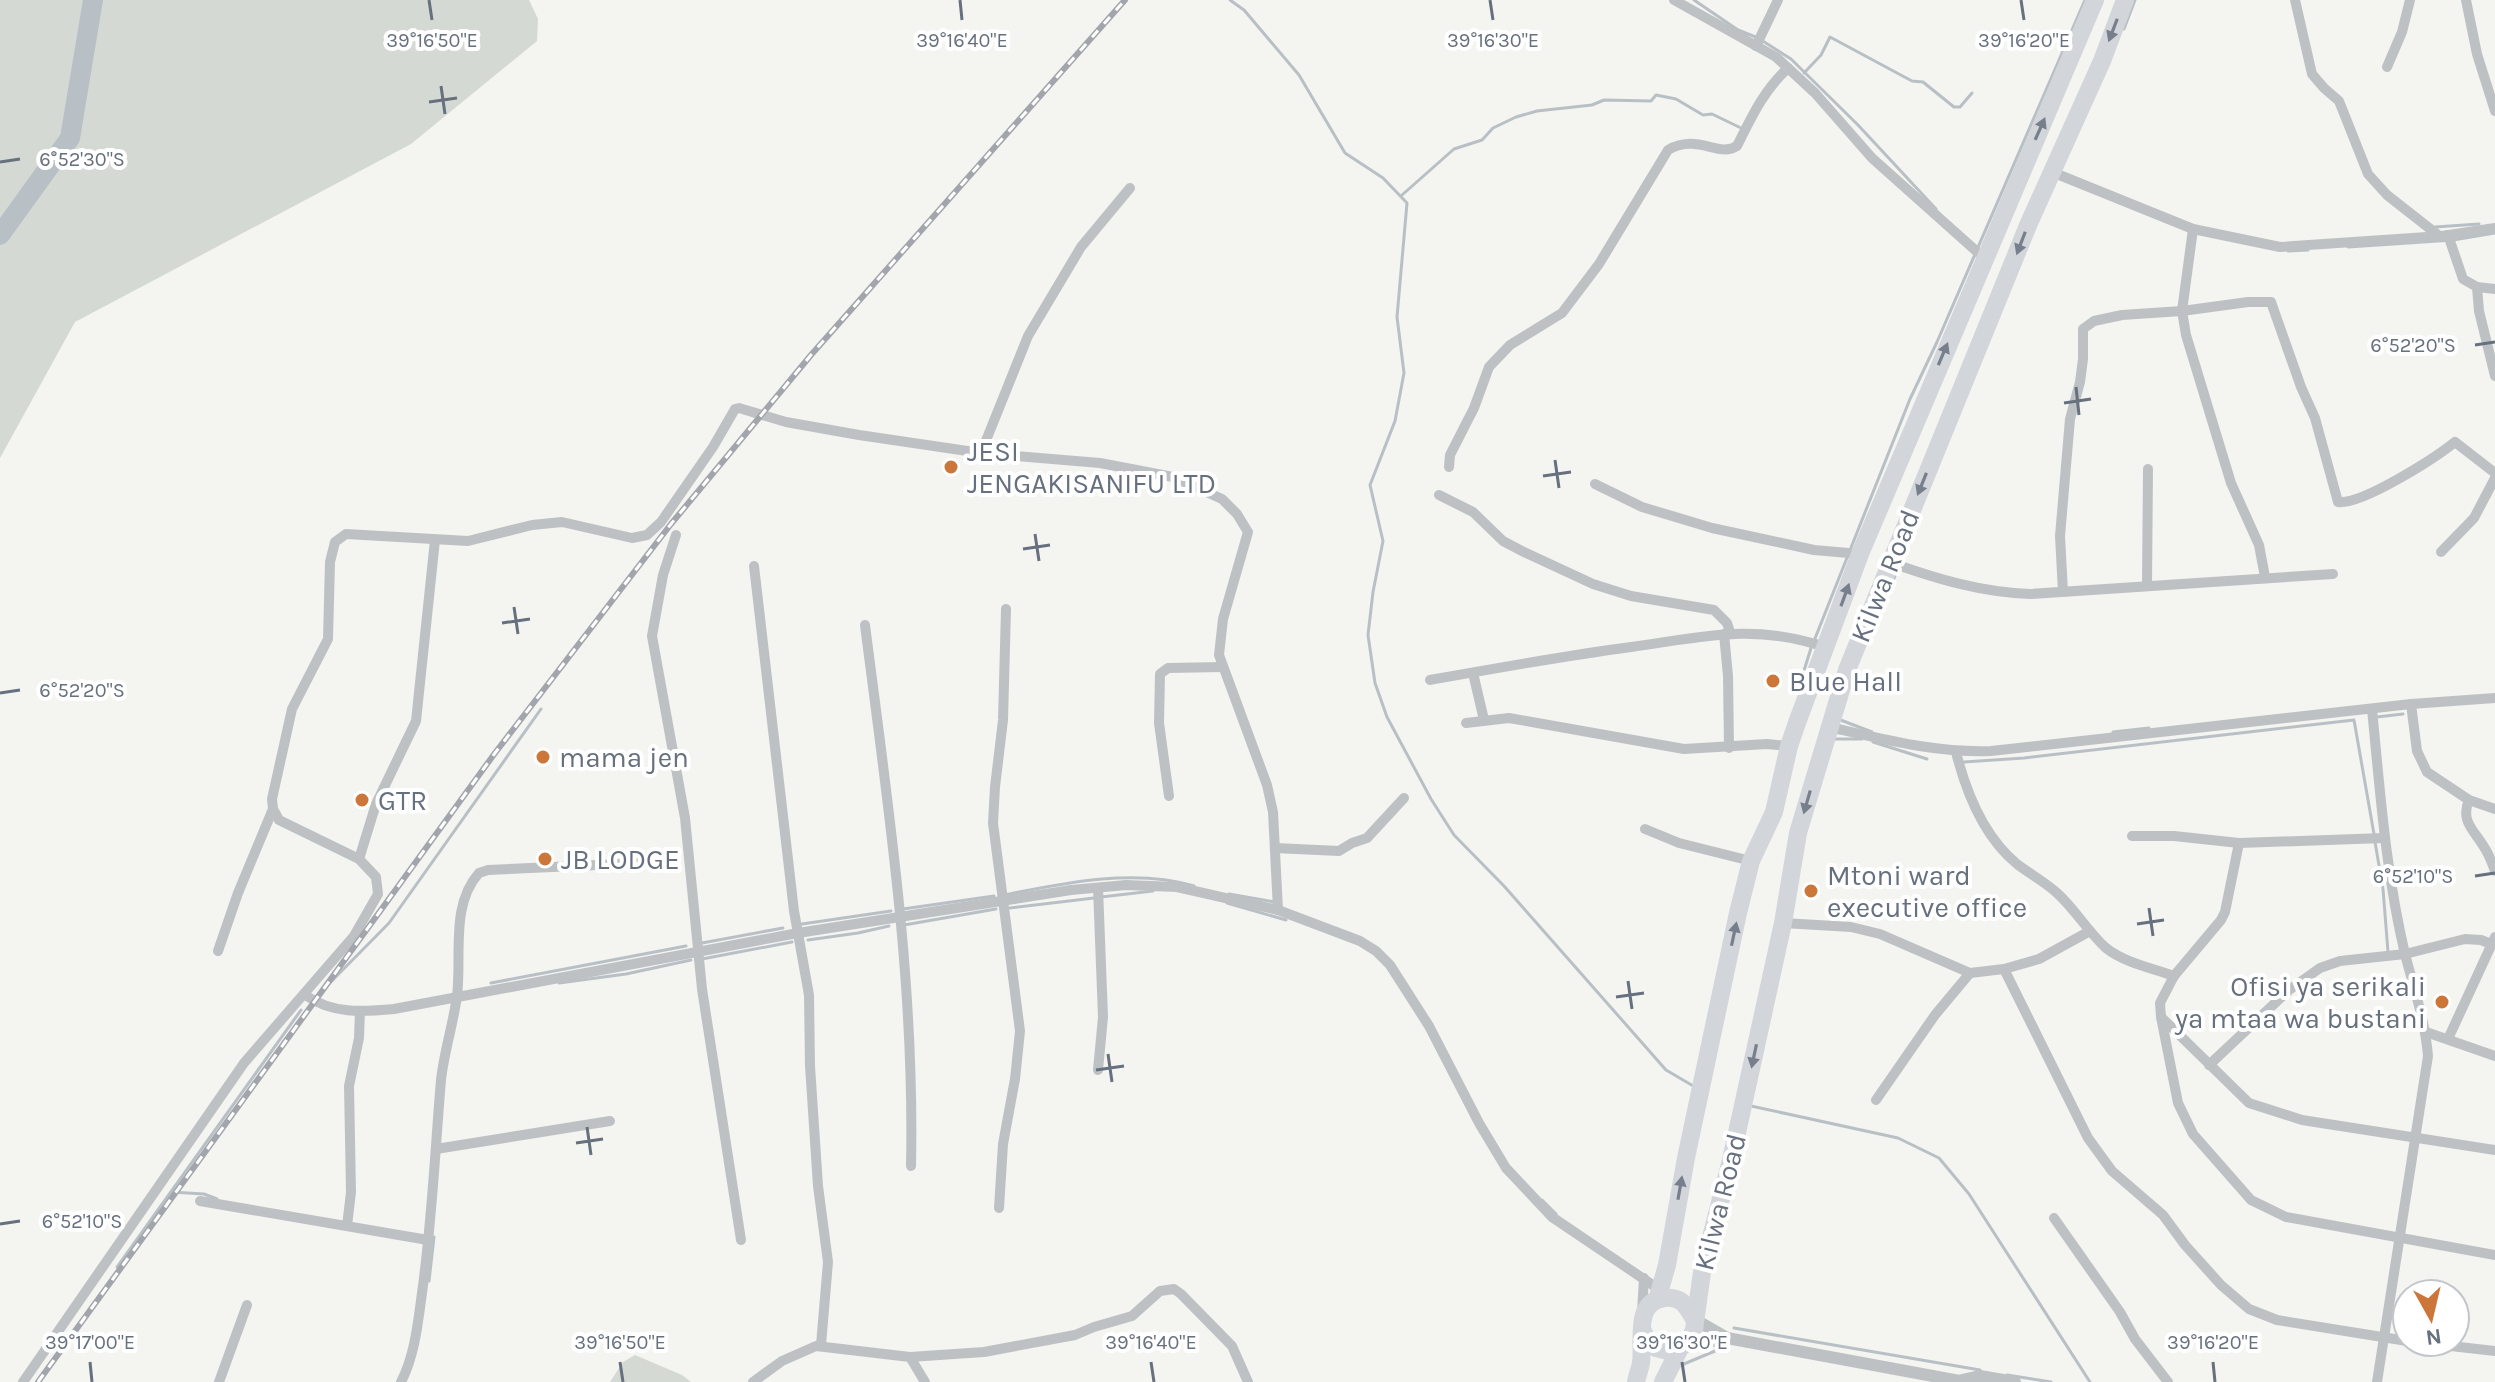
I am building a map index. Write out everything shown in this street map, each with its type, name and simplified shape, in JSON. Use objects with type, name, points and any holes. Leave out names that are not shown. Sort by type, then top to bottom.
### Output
[{"type":"highway","name":"Kilwa Road","points":[[1658,1295],[1667,1265],[1689,1143],[1751,861],[1774,812],[1789,746],[1860,554],[2095,0]]},
{"type":"highway","name":"Kilwa Road","points":[[1694,1319],[1702,1272],[1731,1160],[1783,923],[1798,833],[1847,670],[1889,562],[2052,172],[2102,61],[2125,0]]},
{"type":"highway","points":[[1636,1382],[1641,1364],[1642,1324],[1648,1307],[1658,1295],[1685,1303],[1694,1319],[1694,1330],[1689,1341],[1680,1348],[1668,1351],[1656,1348],[1647,1340],[1642,1324]]},
{"type":"highway","points":[[1663,1382],[1680,1348]]},
{"type":"street","points":[[1674,0],[1756,46],[1788,68],[1872,158],[1984,258]]},
{"type":"street","points":[[1756,46],[1778,0]]},
{"type":"street","points":[[2295,0],[2312,74],[2339,101],[2368,174],[2387,195],[2424,226],[2445,235],[2459,274],[2477,287],[2495,289]]},
{"type":"street","points":[[2387,67],[2402,32],[2410,0]]},
{"type":"street","points":[[2466,0],[2477,54],[2495,111]]},
{"type":"street","points":[[1449,467],[1450,455],[1474,408],[1489,367],[1510,345],[1562,313],[1599,264],[1668,150],[1680,143],[1690,142],[1731,150],[1737,146],[1771,83],[1788,68]]},
{"type":"street","points":[[2052,172],[2193,229],[2280,247],[2445,235],[2495,228]]},
{"type":"street","points":[[981,453],[1028,336],[1081,247],[1130,188]]},
{"type":"street","points":[[2193,229],[2182,311],[2194,365],[2231,483],[2259,545],[2265,577]]},
{"type":"street","points":[[2477,287],[2479,311],[2495,376]]},
{"type":"street","points":[[2063,592],[2060,536],[2070,419],[2082,371],[2083,329],[2094,321],[2122,315],[2271,302],[2315,418],[2338,502],[2354,500],[2377,489],[2423,465],[2455,442],[2495,475],[2474,518],[2441,552]]},
{"type":"street","points":[[218,951],[273,809],[273,792],[292,709],[330,630],[330,562],[335,542],[342,536],[352,534],[468,541],[532,525],[562,522],[632,538],[643,537],[671,509],[737,408],[810,427],[981,453],[1100,463],[1173,477],[1222,499],[1237,514],[1248,532],[1223,619],[1219,644],[1222,667],[1239,702],[1262,767],[1273,812],[1278,910]]},
{"type":"street","points":[[2147,586],[2148,469]]},
{"type":"street","points":[[1595,484],[1642,507],[1712,528],[1814,550],[1860,554]]},
{"type":"street","points":[[1439,495],[1473,512],[1503,541],[1593,584],[1647,601],[1714,610],[1727,623],[1729,748]]},
{"type":"street","points":[[676,535],[663,575],[652,636],[685,818],[698,951],[741,1240]]},
{"type":"street","points":[[359,859],[376,804],[416,721],[435,540]]},
{"type":"street","points":[[1889,562],[1966,587],[1994,592],[2063,592],[2333,574]]},
{"type":"street","points":[[754,566],[798,933],[809,995],[818,1186],[828,1262],[821,1345]]},
{"type":"street","points":[[999,1208],[1003,1144],[1020,1031],[993,823],[1003,720],[1006,609]]},
{"type":"street","points":[[865,625],[902,917],[913,1105],[911,1166]]},
{"type":"street","points":[[1430,680],[1557,657],[1727,633],[1782,635],[1825,647]]},
{"type":"street","points":[[1169,796],[1159,723],[1160,674],[1168,668],[1222,667]]},
{"type":"street","points":[[1473,673],[1484,720]]},
{"type":"street","points":[[1829,727],[1910,746],[1956,752],[2027,748],[2411,704],[2495,698]]},
{"type":"street","points":[[2411,704],[2417,751],[2427,772],[2469,800],[2495,809]]},
{"type":"street","points":[[2372,709],[2384,838],[2405,954],[2426,1032],[2428,1056],[2377,1382]]},
{"type":"street","points":[[1466,723],[1509,718],[1667,747],[1789,746]]},
{"type":"street","points":[[1956,752],[1969,793],[1996,843],[2015,862],[2058,894],[2107,948],[2125,959],[2174,976]]},
{"type":"street","points":[[1275,848],[1339,851],[1367,838],[1404,798]]},
{"type":"street","points":[[2469,800],[2466,821],[2484,846],[2495,871]]},
{"type":"street","points":[[23,1382],[244,1063],[354,936],[373,907],[378,894],[376,877],[359,859],[294,829],[279,820],[273,809]]},
{"type":"street","points":[[1645,829],[1679,843],[1751,861]]},
{"type":"street","points":[[2132,836],[2174,836],[2239,843],[2384,838]]},
{"type":"street","points":[[2239,843],[2229,901],[2221,920],[2174,976],[2160,1003],[2168,1062],[2182,1113],[2193,1134],[2251,1200],[2286,1217],[2495,1255]]},
{"type":"street","points":[[401,1382],[416,1331],[428,1240],[445,1049],[457,998],[460,922],[466,895],[479,873],[540,866],[642,863]]},
{"type":"street","points":[[305,995],[328,1007],[360,1011],[394,1009],[798,933],[1003,901],[1126,885],[1177,887],[1278,910],[1360,941],[1376,951],[1390,965],[1429,1026],[1506,1168],[1552,1217],[1644,1278],[1658,1295]]},
{"type":"street","points":[[1098,888],[1103,1017],[1098,1070]]},
{"type":"street","points":[[1783,923],[1851,927],[1880,934],[1970,973],[2004,969],[2039,959],[2090,931]]},
{"type":"street","points":[[2209,1065],[2312,972],[2340,961],[2405,954],[2465,939],[2493,940],[2448,1039]]},
{"type":"street","points":[[2004,969],[2088,1138],[2112,1171],[2163,1215],[2221,1285],[2249,1309],[2277,1320],[2391,1339]]},
{"type":"street","points":[[1876,1100],[1935,1015],[1970,973]]},
{"type":"street","points":[[347,1226],[352,1175],[349,1086],[359,1038],[360,1011]]},
{"type":"street","points":[[2161,1017],[2249,1103],[2302,1120],[2495,1150]]},
{"type":"street","points":[[2426,1032],[2495,1056]]},
{"type":"street","points":[[436,1149],[610,1121]]},
{"type":"street","points":[[200,1201],[428,1240]]},
{"type":"street","points":[[2054,1218],[2120,1312],[2135,1339],[2168,1382]]},
{"type":"street","points":[[1642,1324],[1644,1278]]},
{"type":"street","points":[[753,1382],[782,1361],[821,1345],[910,1357],[984,1352],[1075,1335],[1127,1318],[1160,1291],[1174,1289],[1232,1346],[1248,1382]]},
{"type":"street","points":[[219,1382],[247,1305]]},
{"type":"street","points":[[1694,1319],[1727,1338],[1943,1380],[1964,1381],[1980,1376],[2015,1382]]},
{"type":"street","points":[[1680,1348],[1727,1338]]},
{"type":"street","points":[[2471,1348],[2495,1351]]},
{"type":"street","points":[[910,1357],[925,1382]]},
{"type":"shaded area","points":[[0,0],[529,0],[538,19],[537,41],[411,144],[75,322],[0,458]]},
{"type":"shaded area","points":[[635,1355],[691,1382],[610,1382],[623,1362]]},
{"type":"waterway","points":[[0,235],[70,138],[93,0]]},
{"type":"waterway","points":[[1230,0],[1244,10],[1299,75],[1345,153],[1383,178],[1407,203],[1397,317],[1404,373],[1395,421],[1370,485],[1383,541],[1368,635],[1375,683],[1387,717],[1454,835],[1504,886],[1666,1070],[1695,1087]]},
{"type":"waterway","points":[[1694,0],[1738,30],[1758,38],[1791,59],[1936,209]]},
{"type":"waterway","points":[[1814,641],[1910,399],[2085,0]]},
{"type":"waterway","points":[[2124,29],[2135,0]]},
{"type":"waterway","points":[[1804,73],[1821,55],[1830,37],[1912,81],[1923,82],[1954,107],[1960,107],[1972,93]]},
{"type":"waterway","points":[[1402,195],[1454,149],[1482,140],[1493,128],[1537,111],[1592,105],[1604,100],[1651,101],[1656,95],[1676,99],[1703,115],[1712,114],[1741,128]]},
{"type":"waterway","points":[[2435,227],[2479,224]]},
{"type":"waterway","points":[[2348,247],[2453,240],[2495,233]]},
{"type":"waterway","points":[[2288,251],[2308,250]]},
{"type":"waterway","points":[[1891,586],[1906,548]]},
{"type":"waterway","points":[[1798,690],[1811,648]]},
{"type":"waterway","points":[[316,997],[389,923],[541,709]]},
{"type":"waterway","points":[[2377,717],[2403,714]]},
{"type":"waterway","points":[[1838,719],[1872,732]]},
{"type":"waterway","points":[[1964,762],[2024,758],[2354,720],[2374,834]]},
{"type":"waterway","points":[[2113,732],[2149,728]]},
{"type":"waterway","points":[[1834,739],[1862,739]]},
{"type":"waterway","points":[[1873,742],[1927,759]]},
{"type":"waterway","points":[[2375,842],[2383,889],[2388,952]]},
{"type":"waterway","points":[[1004,895],[1099,879],[1147,878],[1194,886]]},
{"type":"waterway","points":[[1101,897],[1153,891]]},
{"type":"waterway","points":[[1229,894],[1275,902]]},
{"type":"waterway","points":[[903,909],[994,896]]},
{"type":"waterway","points":[[1010,908],[1094,898]]},
{"type":"waterway","points":[[1227,903],[1286,920]]},
{"type":"waterway","points":[[904,925],[996,909]]},
{"type":"waterway","points":[[802,924],[891,911]]},
{"type":"waterway","points":[[808,940],[889,926]]},
{"type":"waterway","points":[[702,943],[783,928]]},
{"type":"waterway","points":[[702,959],[792,942]]},
{"type":"waterway","points":[[491,983],[686,946]]},
{"type":"waterway","points":[[559,983],[626,974],[691,960]]},
{"type":"waterway","points":[[117,1267],[301,1010]]},
{"type":"waterway","points":[[1751,1106],[1898,1138],[1939,1158],[1969,1194],[2090,1382]]},
{"type":"waterway","points":[[171,1192],[204,1194],[217,1199]]},
{"type":"waterway","points":[[1542,1200],[1556,1214]]},
{"type":"waterway","points":[[429,1281],[434,1237],[430,1237]]},
{"type":"waterway","points":[[1734,1328],[1980,1370]]},
{"type":"waterway","points":[[1679,1366],[1715,1351]]},
{"type":"waterway","points":[[2007,1375],[2051,1382]]},
{"type":"railway","points":[[38,1382],[495,753],[671,524],[811,355],[1125,0]]},
{"type":"place","name":"JESI JENGAKISANIFU LTD","points":[[951,467]]},
{"type":"place","name":"Blue Hall","points":[[1773,681]]},
{"type":"place","name":"mama jen","points":[[543,757]]},
{"type":"place","name":"GTR","points":[[362,800]]},
{"type":"place","name":"JB LODGE","points":[[545,859]]},
{"type":"place","name":"Mtoni ward executive office","points":[[1811,891]]},
{"type":"place","name":"Ofisi ya serikali ya mtaa wa bustani","points":[[2442,1002]]}]
